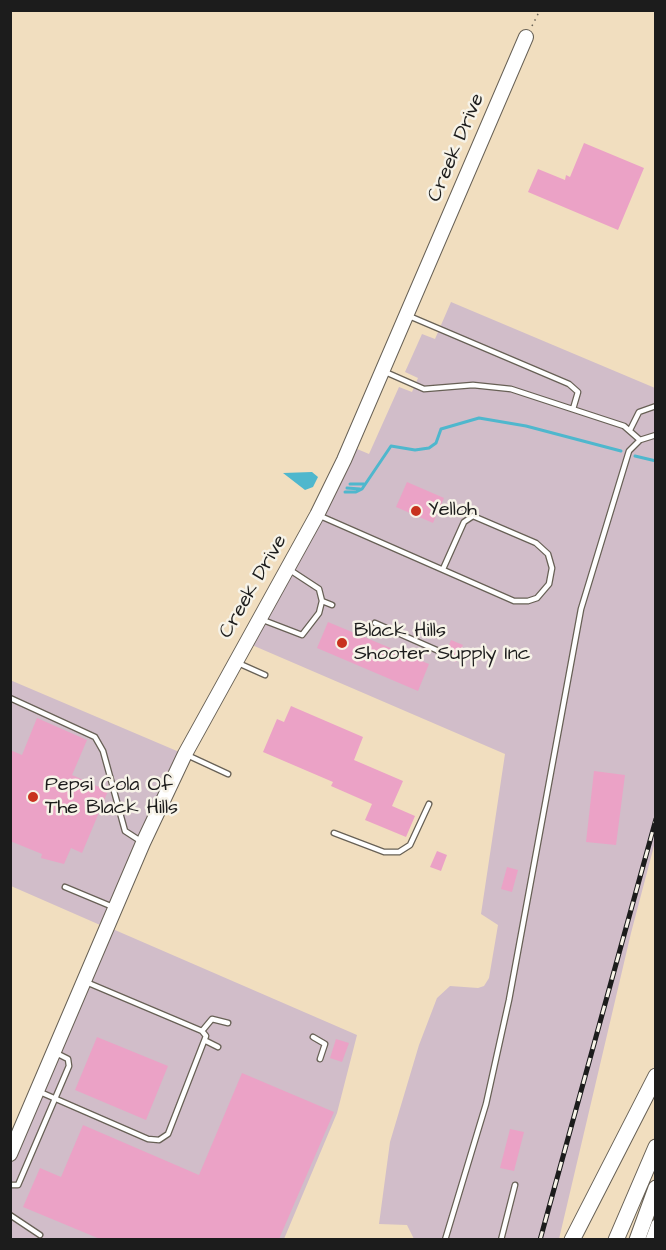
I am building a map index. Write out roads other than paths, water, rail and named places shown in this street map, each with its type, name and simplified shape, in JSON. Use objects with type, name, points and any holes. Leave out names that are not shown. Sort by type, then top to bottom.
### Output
[{"type":"main road","points":[[572,1239],[656,1076]]},
{"type":"main road","points":[[616,1239],[656,1146]]},
{"type":"main road","points":[[636,1239],[656,1188]]},
{"type":"street","name":"Creek Drive","points":[[10,1154],[143,843],[184,754],[317,515],[344,460],[526,37]]},
{"type":"street","points":[[650,1239],[656,1224]]},
{"type":"lane","points":[[407,315],[569,384],[578,392],[573,409]]},
{"type":"lane","points":[[383,371],[424,389],[486,385],[511,389],[630,430],[640,440]]},
{"type":"lane","points":[[630,430],[639,412],[656,406]]},
{"type":"lane","points":[[445,1239],[486,1104],[509,1000],[581,609],[629,451],[640,440],[656,435]]},
{"type":"lane","points":[[317,515],[443,569],[520,602],[537,598],[544,592],[552,568],[548,555],[536,543],[473,516],[464,522],[443,569]]},
{"type":"lane","points":[[259,618],[302,635],[319,613],[322,601],[319,590],[288,568]]},
{"type":"lane","points":[[322,601],[332,605]]},
{"type":"lane","points":[[375,623],[441,652]]},
{"type":"lane","points":[[234,661],[265,675]]},
{"type":"lane","points":[[10,698],[95,737],[103,751],[125,831],[143,843]]},
{"type":"lane","points":[[184,754],[228,774]]},
{"type":"lane","points":[[334,833],[384,852],[399,852],[410,845],[429,804]]},
{"type":"lane","points":[[65,887],[116,908]]},
{"type":"lane","points":[[84,981],[202,1031],[206,1041],[218,1047]]},
{"type":"lane","points":[[202,1031],[212,1019],[228,1023]]},
{"type":"lane","points":[[313,1037],[325,1044],[320,1059]]},
{"type":"lane","points":[[37,1091],[148,1139],[159,1140],[168,1134],[206,1041]]},
{"type":"lane","points":[[10,1185],[18,1185],[70,1062],[54,1052]]},
{"type":"lane","points":[[501,1239],[515,1185]]},
{"type":"lane","points":[[10,1215],[40,1235]]},
{"type":"water","points":[[312,472],[318,477],[313,487],[305,490],[283,473]]},
{"type":"waterway","points":[[345,492],[356,492],[362,489],[391,446],[415,450],[429,448],[436,443],[441,429],[479,418],[526,426],[621,451]]},
{"type":"waterway","points":[[635,456],[656,461]]},
{"type":"waterway","points":[[350,484],[364,484]]},
{"type":"waterway","points":[[347,488],[360,489]]},
{"type":"railway","points":[[540,1240],[656,819]]},
{"type":"place","name":"Yelloh","points":[[416,511]]},
{"type":"place","name":"Black Hills Shooter Supply Inc","points":[[342,643]]},
{"type":"place","name":"Pepsi Cola Of The Black Hills","points":[[33,797]]}]
